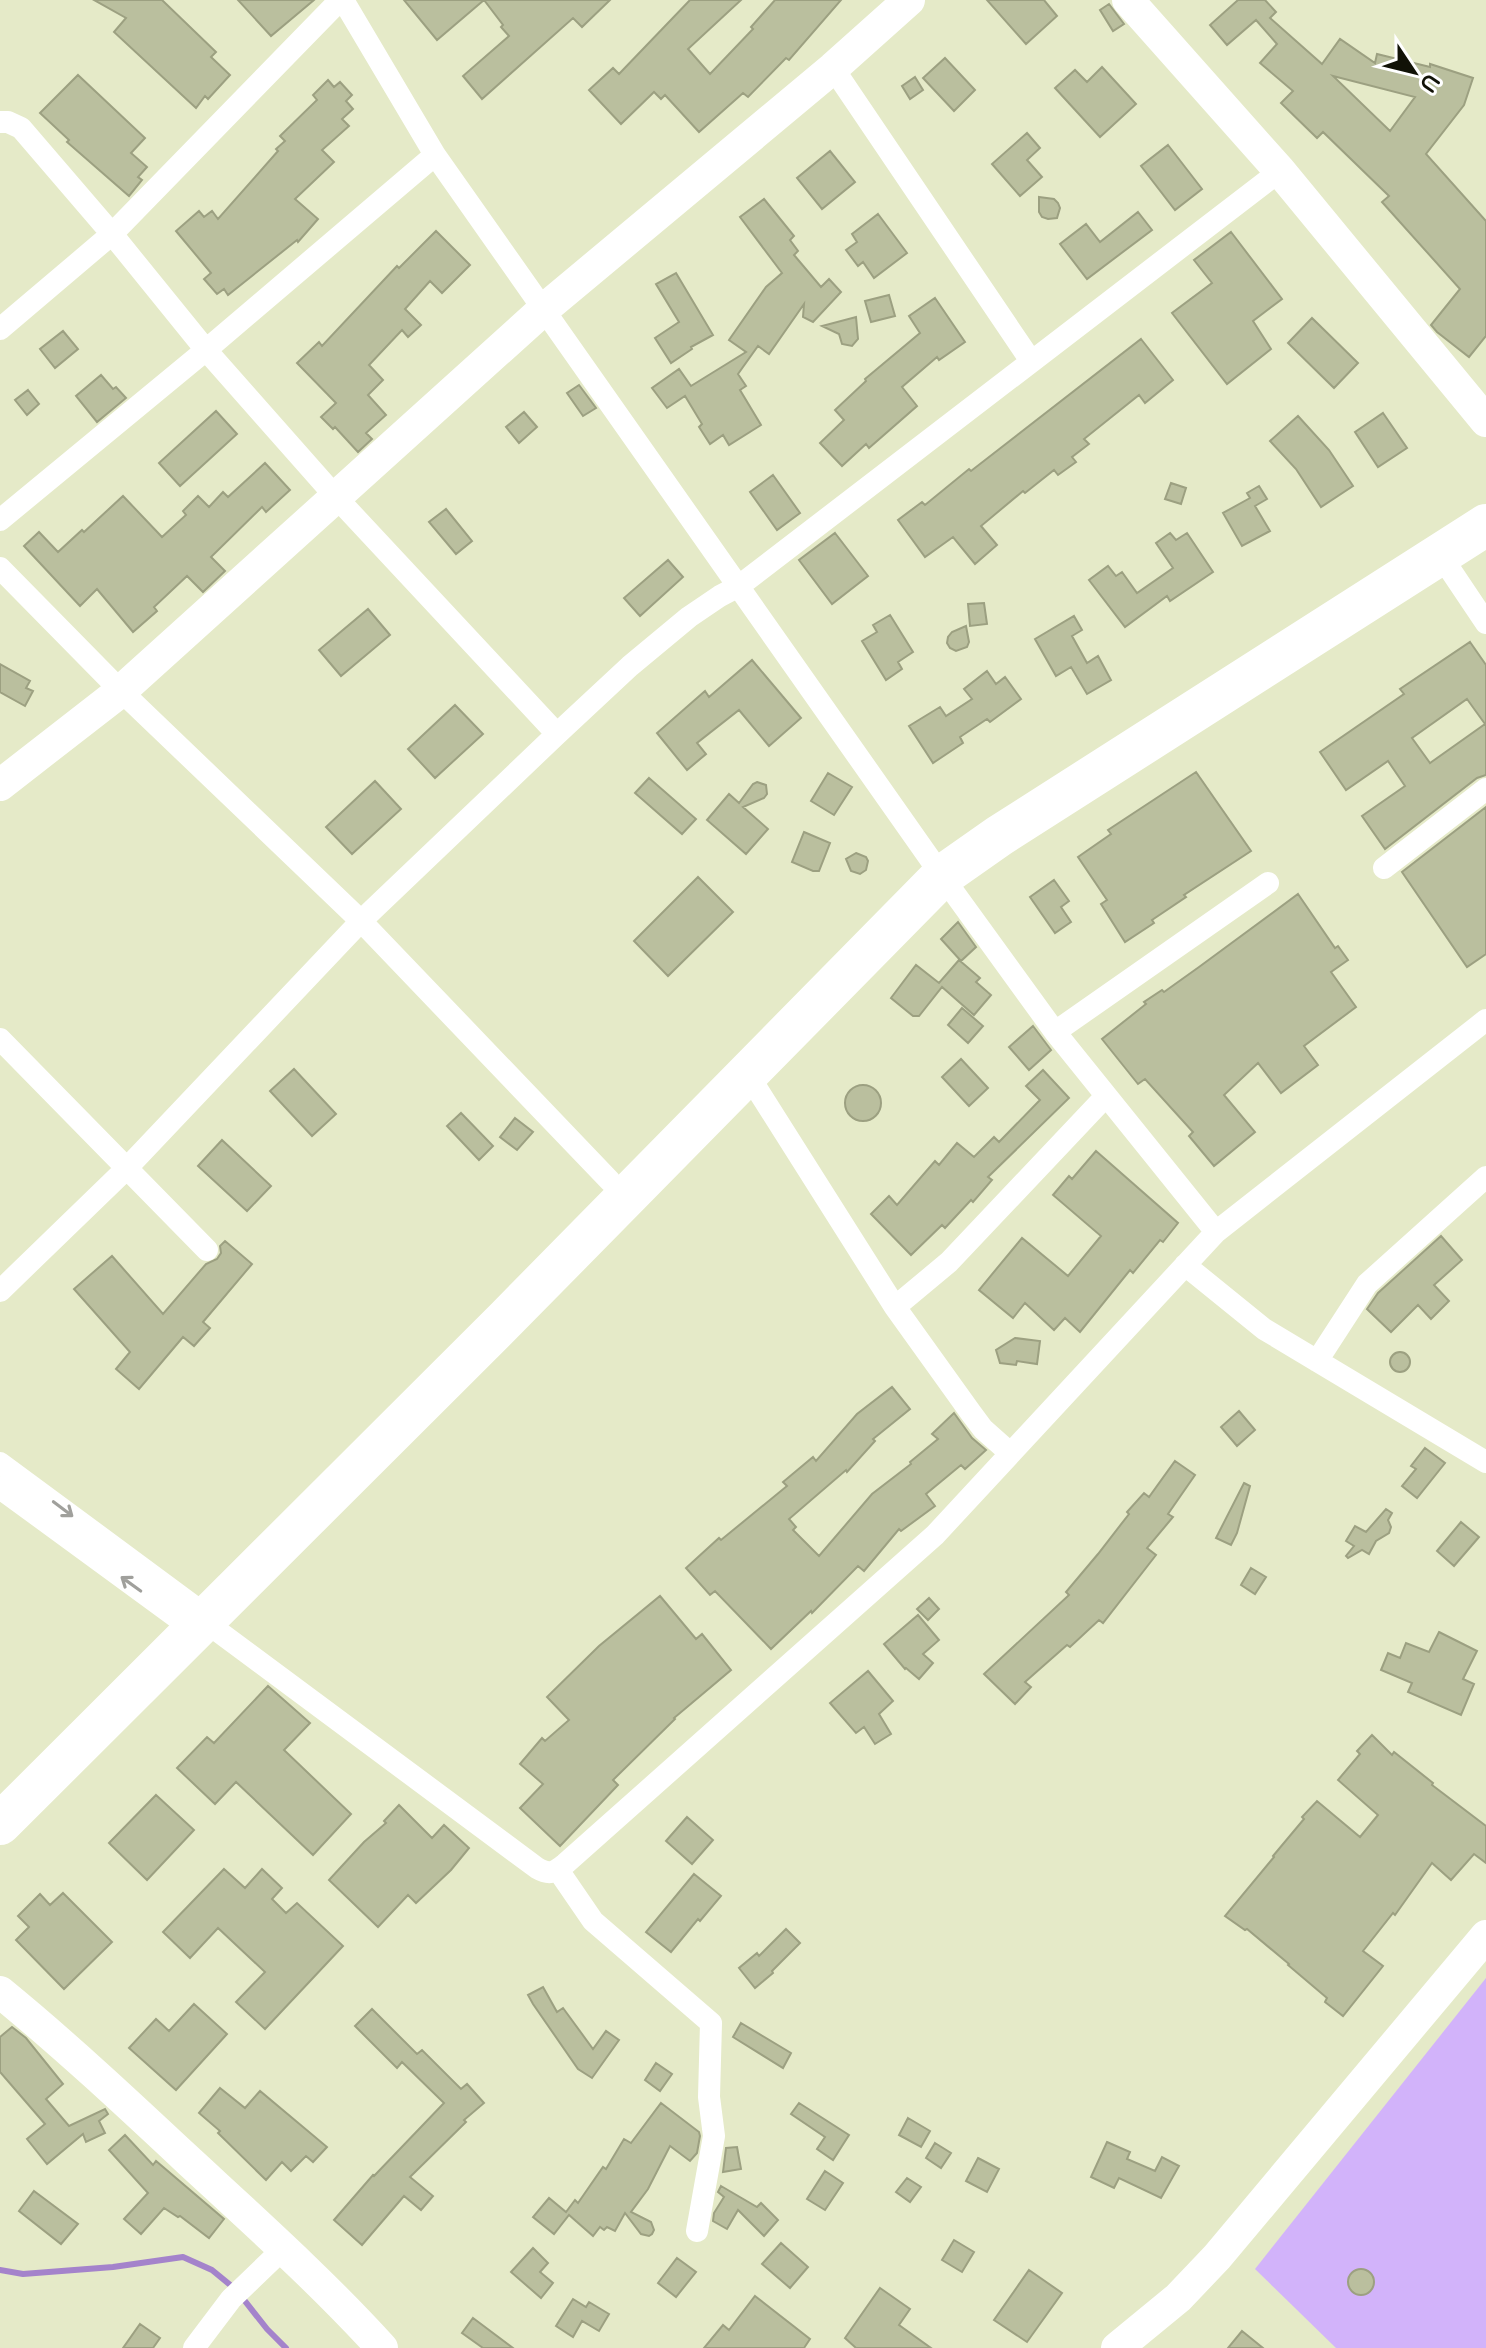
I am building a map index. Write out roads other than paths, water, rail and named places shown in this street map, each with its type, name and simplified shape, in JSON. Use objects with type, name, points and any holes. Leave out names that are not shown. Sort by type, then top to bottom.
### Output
[{"type":"highway","points":[[0,1824],[490,1303],[610,1181],[987,817],[1486,499]]},
{"type":"highway","points":[[0,1794],[196,1618],[506,1319],[747,1073],[935,867],[999,836],[1486,525]]},
{"type":"street","points":[[0,329],[112,234],[342,0],[435,155],[935,867],[1055,1032],[1216,1232]]},
{"type":"street","points":[[0,785],[121,691],[543,310],[833,68],[909,0]]},
{"type":"street","points":[[1128,0],[1280,171],[1486,421]]},
{"type":"street","points":[[833,68],[1031,361]]},
{"type":"street","points":[[0,122],[21,128],[206,350],[335,496],[557,734]]},
{"type":"street","points":[[0,520],[435,155]]},
{"type":"street","points":[[0,1291],[126,1169],[361,921],[630,666],[689,617],[739,586],[1280,171]]},
{"type":"street","points":[[1439,553],[1486,623]]},
{"type":"street","points":[[0,568],[121,691],[361,921],[610,1181]]},
{"type":"street","points":[[1384,868],[1486,789]]},
{"type":"street","points":[[1055,1032],[1268,883]]},
{"type":"street","points":[[0,1463],[196,1618],[537,1868],[546,1873],[558,1870],[935,1535],[1216,1232],[1486,1020]]},
{"type":"street","points":[[0,1039],[207,1250]]},
{"type":"street","points":[[747,1073],[895,1307],[983,1429],[1010,1453]]},
{"type":"street","points":[[895,1307],[949,1262],[1106,1096]]},
{"type":"street","points":[[1317,1361],[1367,1284],[1486,1177]]},
{"type":"street","points":[[1185,1265],[1264,1329],[1486,1462]]},
{"type":"street","points":[[0,1488],[196,1618]]},
{"type":"street","points":[[558,1870],[593,1921],[711,2023],[709,2097],[714,2136],[697,2231]]},
{"type":"street","points":[[1117,2348],[1178,2298],[1217,2257],[1486,1936]]},
{"type":"street","points":[[0,1992],[51,2033],[273,2258],[354,2317],[382,2348]]},
{"type":"street","points":[[194,2348],[231,2299],[273,2258]]},
{"type":"waterway","points":[[0,2270],[23,2274],[113,2267],[183,2257],[212,2270],[234,2288]]},
{"type":"waterway","points":[[241,2296],[286,2348]]}]
